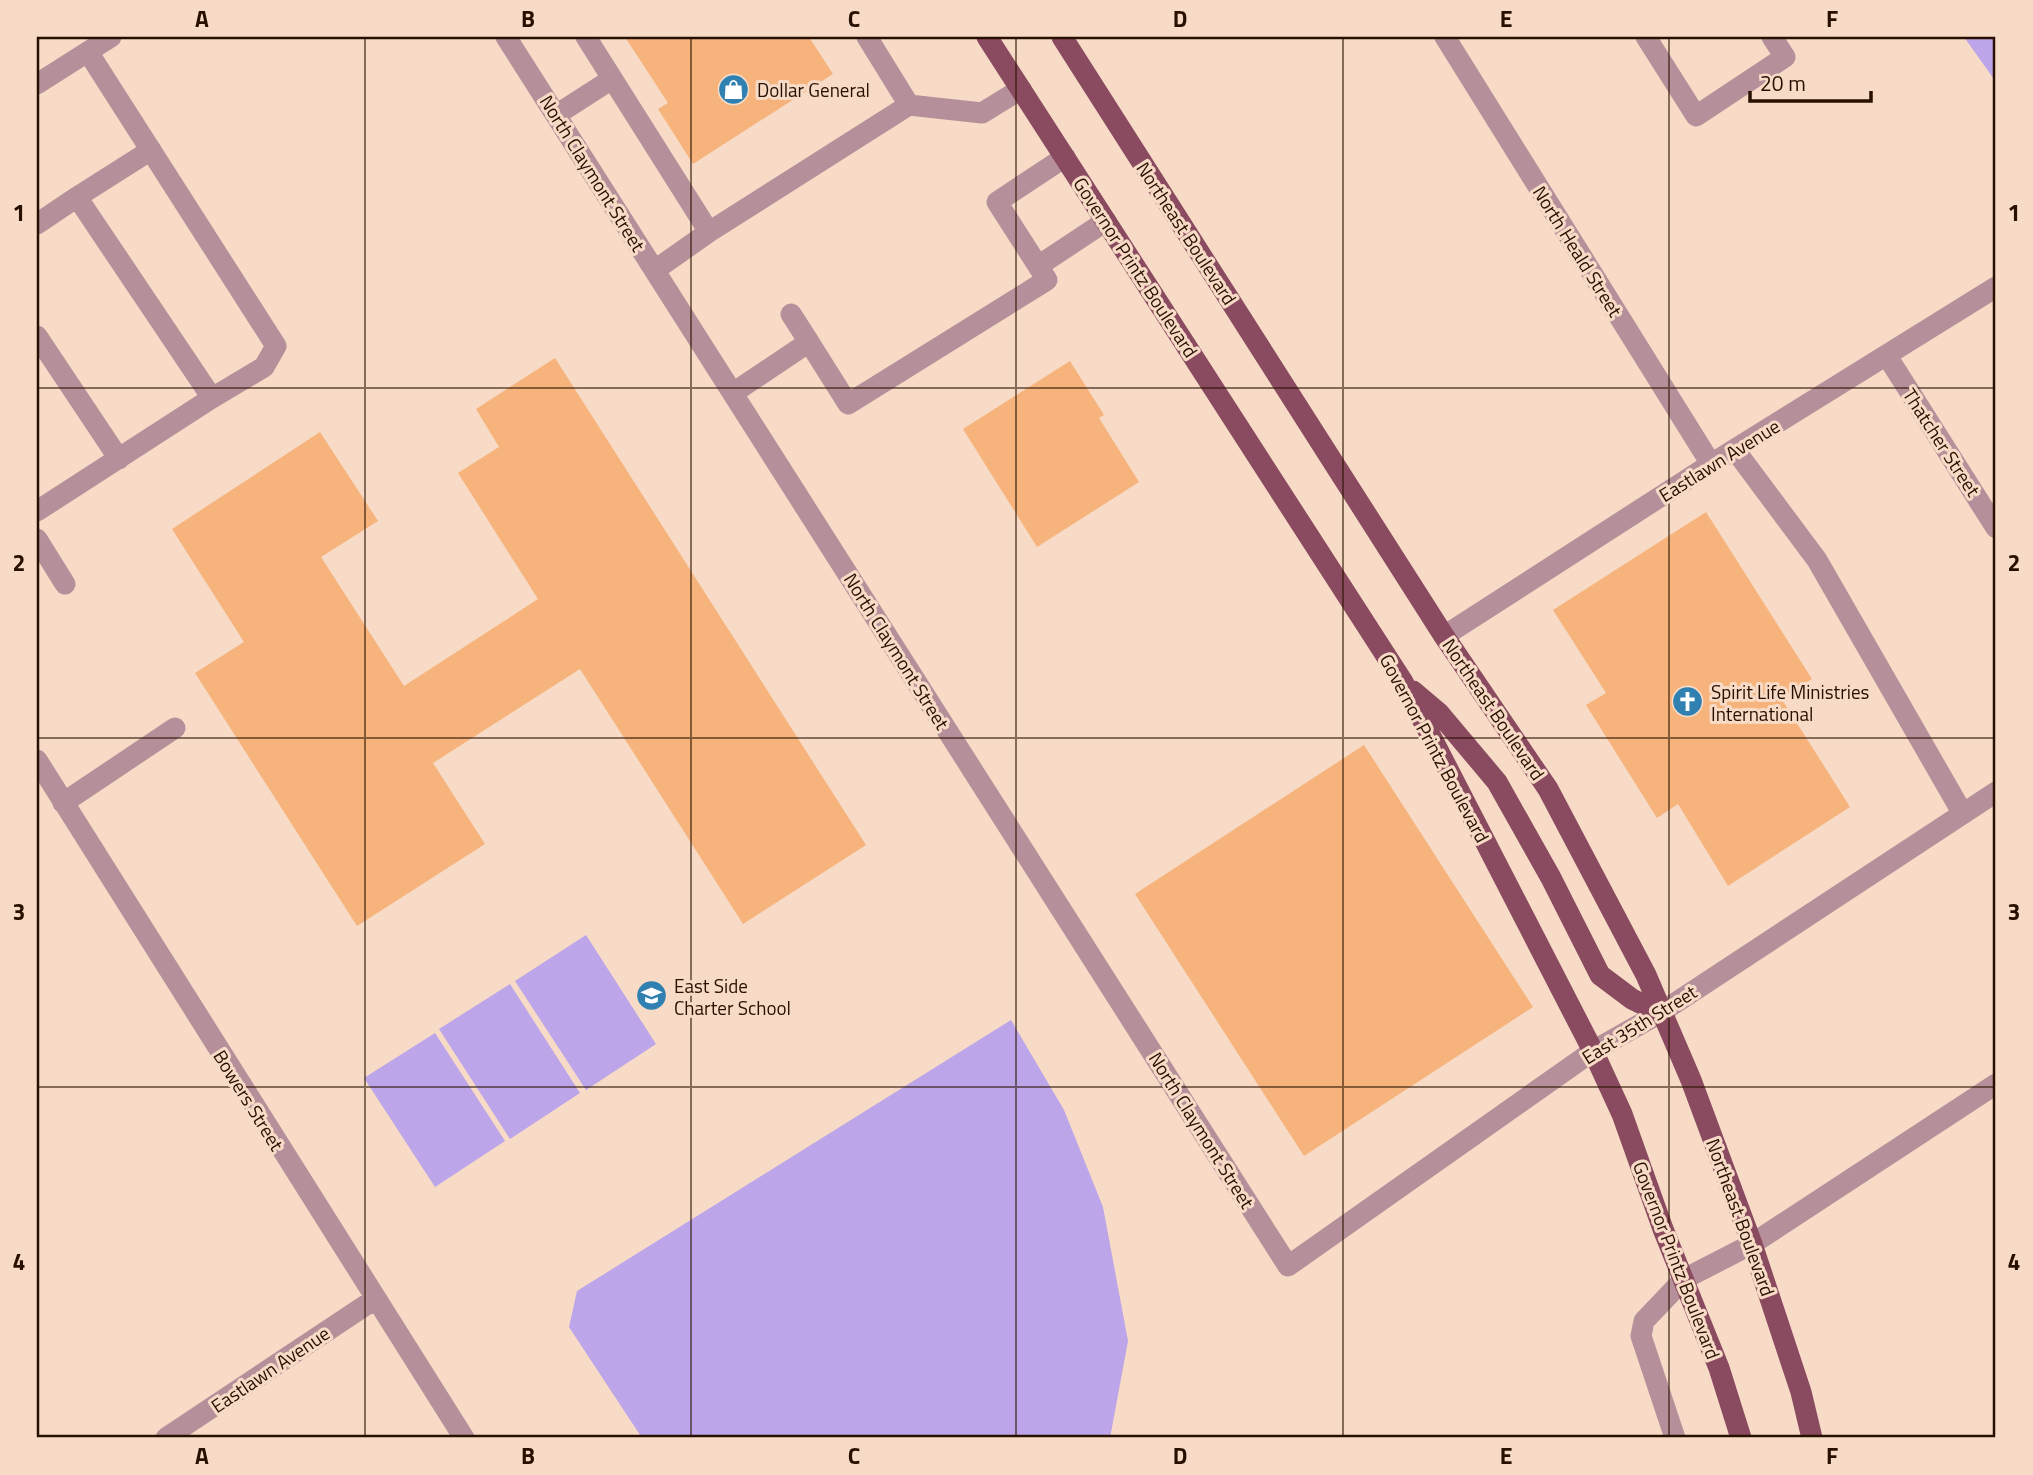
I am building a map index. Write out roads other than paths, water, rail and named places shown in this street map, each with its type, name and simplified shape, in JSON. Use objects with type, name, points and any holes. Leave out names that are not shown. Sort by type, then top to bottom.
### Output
[{"type":"main road","name":"Governor Printz Boulevard","points":[[987,37],[1403,682],[1593,1051],[1622,1114],[1719,1368],[1741,1438]]},
{"type":"main road","name":"Northeast Boulevard","points":[[1062,37],[1444,636],[1548,789],[1646,975],[1690,1080],[1752,1244],[1801,1392],[1812,1438]]},
{"type":"main road","points":[[1403,682],[1439,713],[1497,782],[1551,878],[1600,975],[1632,999],[1660,1013]]},
{"type":"street","points":[[37,84],[111,37]]},
{"type":"street","name":"North Claymont Street","points":[[506,37],[1288,1266]]},
{"type":"street","points":[[586,37],[709,232]]},
{"type":"street","points":[[867,37],[909,105]]},
{"type":"street","name":"North Heald Street","points":[[1445,37],[1711,464]]},
{"type":"street","points":[[1646,37],[1696,116],[1785,57],[1772,37]]},
{"type":"street","points":[[37,511],[264,367],[276,346],[88,52]]},
{"type":"street","points":[[556,115],[612,79]]},
{"type":"street","points":[[655,270],[709,232],[909,105],[982,113],[1021,89]]},
{"type":"street","points":[[37,224],[151,150]]},
{"type":"street","points":[[791,314],[848,404],[1047,280],[998,202],[1065,157]]},
{"type":"street","points":[[77,197],[212,398]]},
{"type":"street","points":[[1038,266],[1106,221]]},
{"type":"street","name":"Eastlawn Avenue","points":[[1444,636],[1711,464],[1996,287]]},
{"type":"street","points":[[37,336],[119,459]]},
{"type":"street","points":[[733,393],[809,342]]},
{"type":"street","name":"Thatcher Street","points":[[1887,356],[1995,524]]},
{"type":"street","points":[[1735,450],[1817,560],[1964,814]]},
{"type":"street","points":[[37,539],[65,584]]},
{"type":"street","points":[[63,803],[175,728]]},
{"type":"street","name":"Bowers Street","points":[[37,760],[43,785],[63,803],[464,1438]]},
{"type":"street","name":"East 35th Street","points":[[1288,1266],[1593,1051],[1660,1013],[1996,792]]},
{"type":"street","points":[[1675,1438],[1642,1336],[1644,1321],[1684,1279],[1752,1244],[1996,1084]]},
{"type":"street","name":"Eastlawn Avenue","points":[[166,1438],[375,1300]]},
{"type":"place","name":"Dollar General","points":[[734,89]]},
{"type":"place","name":"Spirit Life Ministries International","points":[[1688,702]]},
{"type":"place","name":"East Side Charter School","points":[[651,996]]}]
